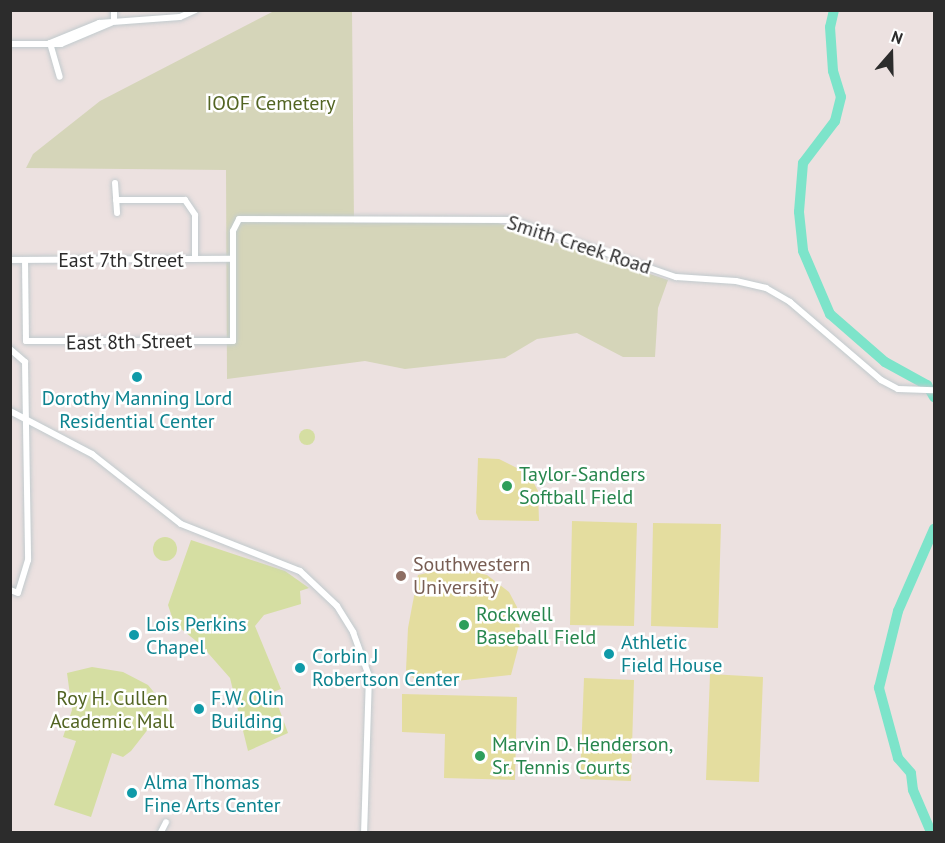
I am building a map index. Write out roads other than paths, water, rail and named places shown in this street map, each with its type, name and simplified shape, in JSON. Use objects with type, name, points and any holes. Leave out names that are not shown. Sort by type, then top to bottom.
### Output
[{"type":"street","points":[[114,10],[114,21]]},
{"type":"street","points":[[10,44],[61,44],[114,21],[180,17],[196,10]]},
{"type":"street","points":[[50,43],[60,77]]},
{"type":"street","points":[[115,183],[117,213]]},
{"type":"street","points":[[116,200],[185,200],[195,215],[195,259]]},
{"type":"street","name":"Smith Creek Road","points":[[232,341],[234,226],[244,218],[511,220],[676,277],[736,281],[766,288],[790,302],[881,380],[898,389],[934,390]]},
{"type":"street","name":"East 7th Street","points":[[10,260],[232,259]]},
{"type":"street","name":"East 8th Street","points":[[25,260],[26,341],[232,341]]},
{"type":"street","points":[[10,349],[25,362],[28,560],[18,593],[10,590]]},
{"type":"street","points":[[10,411],[27,417],[92,454],[182,524],[300,571],[337,606],[353,633],[369,676],[364,832]]},
{"type":"street","points":[[161,832],[166,822]]},
{"type":"waterway","points":[[834,10],[830,27],[833,71],[841,97],[835,121],[803,163],[799,212],[803,251],[830,314],[885,362],[927,385],[934,397]]},
{"type":"waterway","points":[[931,832],[913,790],[911,773],[898,758],[879,688],[898,611],[934,529]]},
{"type":"place","name":"Dorothy Manning Lord Residential Center","points":[[137,377]]},
{"type":"place","name":"Taylor-Sanders Softball Field","points":[[507,486]]},
{"type":"place","name":"Southwestern University","points":[[401,576]]},
{"type":"place","name":"Rockwell Baseball Field","points":[[464,625]]},
{"type":"place","name":"Lois Perkins Chapel","points":[[134,635]]},
{"type":"place","name":"Athletic Field House","points":[[609,654]]},
{"type":"place","name":"Corbin J Robertson Center","points":[[300,668]]},
{"type":"place","name":"F.W. Olin Building","points":[[199,709]]},
{"type":"place","name":"Marvin D. Henderson, Sr. Tennis Courts","points":[[480,756]]},
{"type":"place","name":"Alma Thomas Fine Arts Center","points":[[132,793]]},
{"type":"park label","name":"IOOF Cemetery","points":[[271,103]]},
{"type":"park label","name":"Roy H. Cullen Academic Mall","points":[[112,710]]}]
